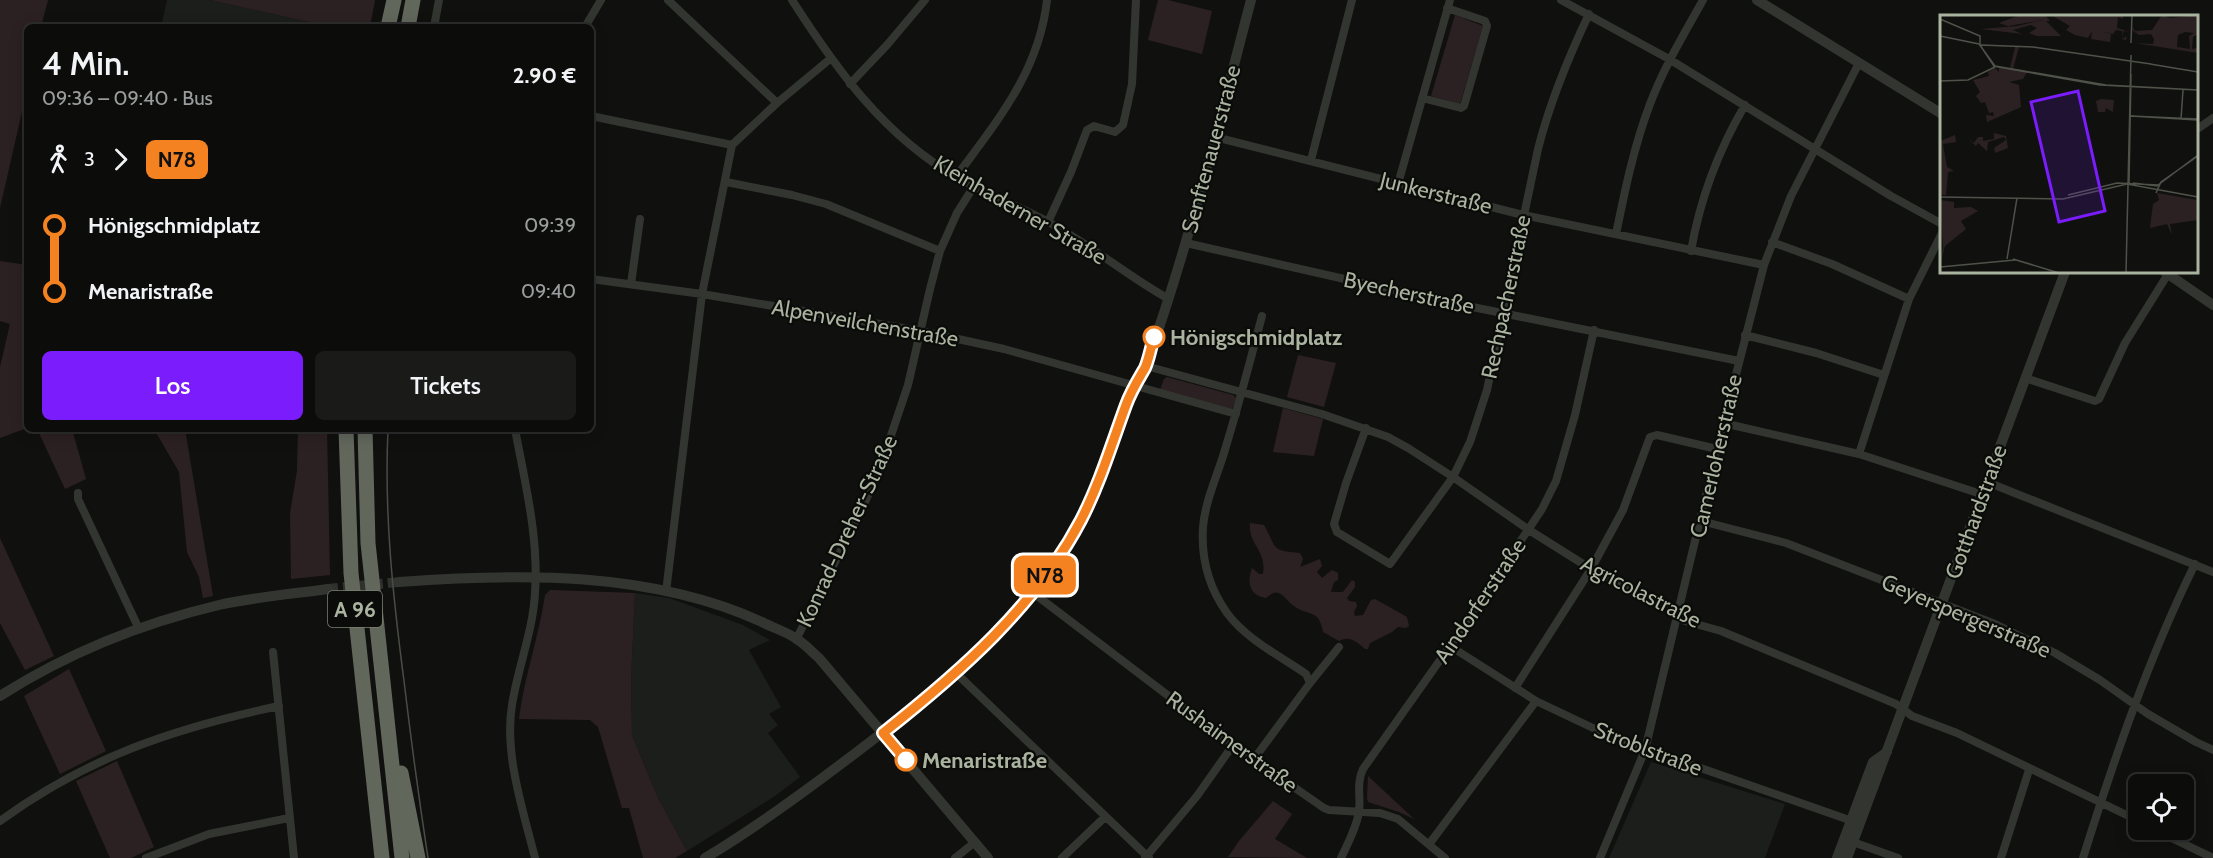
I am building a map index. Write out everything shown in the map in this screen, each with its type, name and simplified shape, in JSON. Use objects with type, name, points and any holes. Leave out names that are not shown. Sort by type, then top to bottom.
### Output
[{"type":"highway","points":[[389,24],[394,0]]},
{"type":"highway","points":[[409,24],[414,0]]},
{"type":"highway","name":"A 96","points":[[346,432],[351,573],[382,858]]},
{"type":"highway","name":"A 96","points":[[365,432],[368,543],[402,858]]},
{"type":"highway","points":[[385,699],[418,858]]},
{"type":"street","points":[[435,24],[439,0]]},
{"type":"street","points":[[587,24],[601,0]]},
{"type":"street","points":[[668,0],[777,103]]},
{"type":"street","name":"Kleinhaderner Straße","points":[[792,0],[830,59],[850,84],[878,116],[915,149],[956,177],[1048,222],[1092,248],[1124,273],[1167,297]]},
{"type":"street","points":[[850,84],[925,0]]},
{"type":"street","points":[[956,177],[1018,91],[1037,44],[1047,0]]},
{"type":"street","points":[[1048,222],[1087,130],[1094,126],[1115,132],[1123,125],[1131,84],[1136,0]]},
{"type":"street","name":"Senftenauerstraße","points":[[1167,297],[1186,243],[1251,0]]},
{"type":"street","points":[[1311,160],[1352,0]]},
{"type":"street","points":[[1561,0],[1670,59],[1891,196],[1940,223]]},
{"type":"street","points":[[1616,234],[1626,183],[1650,104],[1670,59],[1703,0]]},
{"type":"street","points":[[1757,0],[1940,113]]},
{"type":"street","points":[[1398,184],[1448,4],[1485,21],[1486,26],[1464,106],[1461,108],[1422,98]]},
{"type":"street","name":"Rechpacherstraße","points":[[1366,428],[1334,524],[1337,532],[1390,564],[1453,477],[1470,442],[1487,390],[1546,117],[1567,61],[1589,14]]},
{"type":"street","points":[[666,592],[702,294],[732,145],[777,103],[830,59]]},
{"type":"street","name":"Camerloherstraße","points":[[1600,858],[1646,750],[1717,449],[1764,265],[1791,196],[1859,63]]},
{"type":"street","points":[[1691,251],[1698,215],[1710,177],[1724,144],[1745,105]]},
{"type":"street","points":[[594,117],[732,145]]},
{"type":"street","points":[[2198,129],[2213,118]]},
{"type":"street","name":"Junkerstraße","points":[[1215,137],[1523,216],[1764,265]]},
{"type":"street","points":[[726,182],[826,204],[940,252]]},
{"type":"street","name":"Konrad-Dreher-Straße","points":[[797,639],[880,468],[908,385],[940,252],[957,213],[974,186]]},
{"type":"street","points":[[631,284],[640,219]]},
{"type":"street","points":[[1859,454],[1909,299],[1940,235]]},
{"type":"street","points":[[1772,242],[1832,264],[1909,299]]},
{"type":"street","name":"Byecherstraße","points":[[1186,243],[1504,313],[1739,361]]},
{"type":"street","name":"Gotthardstraße","points":[[1837,858],[1848,840],[1887,752],[2065,273]]},
{"type":"street","points":[[2025,378],[2095,401],[2125,343],[2167,273],[2213,305]]},
{"type":"street","name":"Alpenveilchenstraße","points":[[594,279],[702,294],[921,331],[1004,349],[1134,386]]},
{"type":"street","points":[[713,856],[883,733],[956,673],[1008,621],[1032,592],[1081,521],[1103,471],[1134,386],[1146,366],[1167,297]]},
{"type":"street","points":[[1262,316],[1243,391],[1203,526],[1206,571],[1214,593],[1228,615],[1244,631],[1306,674],[1310,683]]},
{"type":"street","name":"Aindorferstraße","points":[[1341,858],[1354,831],[1359,811],[1359,777],[1363,769],[1529,530],[1556,481],[1575,415],[1594,330]]},
{"type":"street","points":[[1745,335],[1816,353],[1884,375]]},
{"type":"street","name":"Agricolastraße","points":[[1146,366],[1243,391],[1366,428],[1408,448],[1591,569],[1685,621],[1721,631],[1896,704],[1912,716],[1957,734],[2128,817]]},
{"type":"street","points":[[1134,386],[1236,414]]},
{"type":"street","points":[[1724,423],[1859,454],[1981,494]]},
{"type":"street","points":[[516,432],[531,522],[536,592],[532,621],[512,706],[509,736],[535,858]]},
{"type":"street","points":[[1515,688],[1591,569],[1623,510],[1650,437],[1657,435],[1717,449]]},
{"type":"street","points":[[1987,482],[2213,572]]},
{"type":"street","points":[[78,493],[78,499],[139,629]]},
{"type":"street","name":"Geyerspergerstraße","points":[[1701,521],[1786,543],[1995,624],[2048,650],[2100,680],[2136,705],[2213,750]]},
{"type":"street","points":[[2083,858],[2100,803],[2136,705],[2180,594],[2195,564]]},
{"type":"street","points":[[399,582],[454,578],[590,581],[698,598],[735,610],[797,639],[819,658],[988,858]]},
{"type":"street","points":[[0,696],[45,670],[139,629],[220,605],[270,596],[328,590]]},
{"type":"street","name":"Rushaimerstraße","points":[[1032,592],[1233,745],[1324,808],[1380,813],[1398,819],[1430,843],[1445,858]]},
{"type":"street","name":"Stroblstraße","points":[[1450,646],[1536,701],[1573,720],[1646,750],[1855,822]]},
{"type":"street","points":[[1254,759],[1339,647]]},
{"type":"street","points":[[273,652],[294,858]]},
{"type":"street","points":[[956,673],[1147,857],[1197,796],[1233,745]]},
{"type":"street","points":[[1430,843],[1536,701]]},
{"type":"street","points":[[0,821],[45,790],[101,760],[169,733],[222,718],[279,706]]},
{"type":"street","points":[[2001,858],[2029,770]]},
{"type":"street","points":[[1062,858],[1105,817]]},
{"type":"street","points":[[146,858],[209,834],[289,818]]},
{"type":"street","points":[[1848,840],[1898,858]]},
{"type":"street","name":"Gotthardstraße","points":[[1847,858],[1848,840]]},
{"type":"street","points":[[2176,840],[2213,858]]},
{"type":"street","points":[[955,858],[975,842]]},
{"type":"shaded area","points":[[0,0],[48,0],[42,24],[24,24],[24,103],[0,208]]},
{"type":"shaded area","points":[[167,0],[210,0],[318,24],[162,24]]},
{"type":"shaded area","points":[[210,0],[375,0],[371,24],[318,24]]},
{"type":"shaded area","points":[[1158,0],[1168,0],[1212,11],[1202,54],[1148,40]]},
{"type":"shaded area","points":[[1455,15],[1483,26],[1460,104],[1431,96]]},
{"type":"shaded area","points":[[0,261],[24,265],[24,429],[0,438],[0,367],[10,324],[0,321]]},
{"type":"shaded area","points":[[1298,355],[1336,363],[1324,407],[1287,397]]},
{"type":"shaded area","name":"Hönigschmidplatz","points":[[1167,377],[1233,395],[1236,398],[1232,409],[1160,390]]},
{"type":"shaded area","points":[[1283,408],[1323,419],[1314,456],[1273,452]]},
{"type":"shaded area","points":[[73,432],[86,479],[65,489],[39,433]]},
{"type":"shaded area","points":[[156,432],[186,432],[213,596],[203,598],[199,577],[187,552],[179,472]]},
{"type":"shaded area","points":[[298,432],[327,432],[330,575],[291,579],[290,513],[297,471]]},
{"type":"shaded area","points":[[1250,523],[1264,525],[1273,543],[1279,549],[1300,553],[1303,559],[1300,567],[1320,559],[1322,566],[1317,572],[1322,578],[1332,570],[1338,573],[1338,580],[1334,582],[1331,592],[1343,592],[1352,580],[1355,582],[1355,587],[1347,598],[1349,601],[1356,602],[1355,616],[1363,615],[1371,600],[1375,599],[1407,617],[1409,626],[1398,627],[1370,643],[1368,649],[1365,649],[1353,640],[1339,641],[1323,632],[1316,616],[1294,606],[1283,595],[1274,593],[1266,598],[1256,594],[1251,588],[1250,573],[1252,568],[1259,574],[1263,574],[1264,566],[1250,531]]},
{"type":"shaded area","points":[[0,538],[54,656],[25,670],[0,623]]},
{"type":"shaded area","points":[[550,590],[635,593],[631,680],[632,735],[658,798],[687,851],[675,858],[643,858],[629,808],[622,808],[598,727],[590,720],[519,719],[545,595]]},
{"type":"shaded area","points":[[635,593],[669,598],[743,625],[770,640],[749,650],[781,707],[769,714],[778,725],[768,733],[800,777],[775,796],[687,851],[658,798],[632,735],[631,680]]},
{"type":"shaded area","points":[[69,669],[106,751],[60,774],[24,696]]},
{"type":"shaded area","points":[[117,761],[154,847],[131,858],[110,858],[76,781]]},
{"type":"shaded area","points":[[1651,762],[1785,804],[1765,858],[1609,858]]},
{"type":"shaded area","points":[[1368,776],[1414,819],[1368,802]]},
{"type":"shaded area","points":[[1273,801],[1292,814],[1275,839],[1307,858],[1228,857],[1239,841]]},
{"type":"tunnel","points":[[328,589],[399,582]]},
{"type":"tram line","points":[[388,432],[388,524],[393,587],[409,725],[428,858]]},
{"type":"bus line","name":"N78","points":[[906,760],[883,733],[956,673],[1008,621],[1053,564],[1081,521],[1092,498],[1126,403],[1146,366],[1154,337]]},
{"type":"place","name":"Hönigschmidplatz","points":[[1154,337]]},
{"type":"place","name":"Menaristraße","points":[[906,760]]}]
